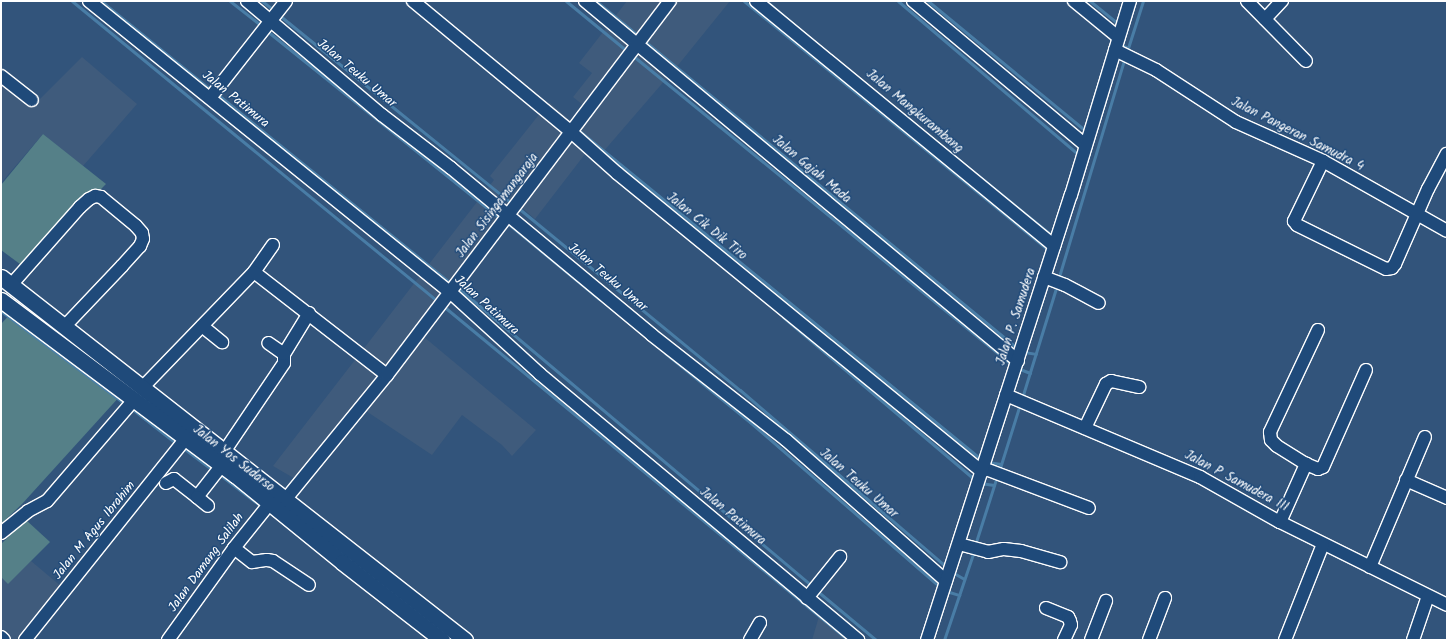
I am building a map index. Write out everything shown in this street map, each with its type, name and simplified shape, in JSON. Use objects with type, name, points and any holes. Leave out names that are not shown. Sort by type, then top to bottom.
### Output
[{"type":"main road","name":"Jalan Yos Sudarso","points":[[6,281],[65,326],[186,438],[223,459],[285,500],[465,640]]},
{"type":"main road","name":"Jalan Yos Sudarso","points":[[3,304],[138,394],[223,459],[267,507],[342,562],[442,640]]},
{"type":"street","name":"Jalan Patimura","points":[[89,1],[450,292],[540,374],[858,640]]},
{"type":"street","name":"Jalan Teuku Umar","points":[[247,1],[272,20],[382,115],[451,168],[652,335],[786,440],[946,581]]},
{"type":"street","points":[[210,98],[286,1]]},
{"type":"street","name":"Jalan Cik Dik Tiro","points":[[413,1],[570,131],[617,173],[982,470],[1004,476],[1089,508]]},
{"type":"street","name":"Jalan Gajah Mada","points":[[585,1],[1018,361]]},
{"type":"street","name":"Jalan Sisingamangaraja","points":[[285,500],[387,376],[570,131],[670,1]]},
{"type":"street","name":"Jalan Mangkurambang","points":[[756,1],[1054,246]]},
{"type":"street","points":[[913,1],[1085,145]]},
{"type":"street","points":[[1074,1],[1118,37]]},
{"type":"street","name":"Jalan P. Samudera","points":[[928,640],[1018,361],[1130,1]]},
{"type":"street","points":[[1247,1],[1306,60]]},
{"type":"street","points":[[1265,19],[1282,1]]},
{"type":"street","name":"Jalan Pangeran Samudra 4","points":[[1115,50],[1156,70],[1236,122],[1323,162],[1447,231]]},
{"type":"street","points":[[1,76],[32,100]]},
{"type":"street","points":[[1323,162],[1294,222],[1297,225],[1386,269],[1392,268],[1395,264],[1417,214],[1447,154]]},
{"type":"street","points":[[6,281],[89,199],[95,196],[101,197],[136,226],[142,233],[143,239],[140,246],[65,326]]},
{"type":"street","points":[[1,533],[28,511],[47,501],[138,394],[254,272],[273,245]]},
{"type":"street","points":[[254,272],[310,313],[387,376]]},
{"type":"street","points":[[1044,277],[1066,285],[1099,303]]},
{"type":"street","points":[[197,497],[283,365],[284,354],[310,313]]},
{"type":"street","points":[[202,326],[222,342]]},
{"type":"street","points":[[1318,330],[1270,432],[1271,440],[1277,446],[1306,464],[1318,469],[1324,467],[1366,370]]},
{"type":"street","points":[[268,343],[284,354]]},
{"type":"street","points":[[1085,428],[1106,384],[1111,381],[1139,387]]},
{"type":"street","name":"Jalan P Samudera III","points":[[1006,395],[1200,477],[1280,522],[1447,605]]},
{"type":"street","points":[[1370,567],[1425,437]]},
{"type":"street","name":"Jalan M Agus Ibrahim","points":[[25,640],[186,438]]},
{"type":"street","points":[[1280,522],[1306,464]]},
{"type":"street","points":[[166,483],[174,479],[208,506]]},
{"type":"street","points":[[1406,480],[1447,498]]},
{"type":"street","name":"Jalan Damang Salilah","points":[[168,640],[234,548],[267,507]]},
{"type":"street","points":[[959,544],[988,552],[1004,549],[1060,562]]},
{"type":"street","points":[[1286,640],[1323,544]]},
{"type":"street","points":[[234,548],[252,562],[273,561],[309,584]]},
{"type":"street","points":[[807,598],[840,557]]},
{"type":"street","points":[[1413,640],[1428,596]]},
{"type":"street","points":[[1149,640],[1165,598]]},
{"type":"street","points":[[1091,640],[1106,601]]},
{"type":"street","points":[[1046,608],[1068,618],[1070,621],[1071,625],[1064,640]]},
{"type":"street","points":[[750,640],[760,623]]},
{"type":"street","points":[[1,637],[4,640]]},
{"type":"shaded area","points":[[627,1],[730,1],[679,64],[603,152],[592,145],[535,219],[513,200],[297,480],[273,466],[494,180],[490,176],[549,102],[572,122],[583,105],[573,97],[592,73],[579,63]]},
{"type":"shaded area","points":[[82,57],[137,104],[83,166],[43,134],[1,183],[1,79],[33,106]]},
{"type":"shaded area","points":[[424,337],[536,430],[512,456],[502,445],[462,415],[432,455],[366,411]]},
{"type":"shaded area","points":[[31,561],[62,587],[19,639],[20,640],[1,640],[1,577],[8,583]]},
{"type":"shaded area","points":[[820,613],[852,640],[812,640]]},
{"type":"green space","points":[[43,134],[106,184],[24,267],[1,250],[1,185]]},
{"type":"green space","points":[[13,311],[121,395],[22,504],[1,524],[1,324]]},
{"type":"green space","points":[[26,520],[50,542],[8,584],[1,577],[1,544]]},
{"type":"waterway","points":[[72,1],[438,302]]},
{"type":"waterway","points":[[101,1],[212,91]]},
{"type":"waterway","points":[[230,1],[263,27]]},
{"type":"waterway","points":[[262,1],[275,11]]},
{"type":"waterway","points":[[566,1],[628,52]]},
{"type":"waterway","points":[[596,1],[635,33]]},
{"type":"waterway","points":[[744,1],[1049,251]]},
{"type":"waterway","points":[[766,1],[829,54]]},
{"type":"waterway","points":[[898,1],[1079,155]]},
{"type":"waterway","points":[[928,1],[1087,132]]},
{"type":"waterway","points":[[1090,1],[1120,25]]},
{"type":"waterway","points":[[1120,44],[1128,48],[1143,1]]},
{"type":"waterway","points":[[279,15],[512,204]]},
{"type":"waterway","points":[[267,31],[501,219]]},
{"type":"waterway","points":[[647,43],[1017,348]]},
{"type":"waterway","points":[[632,55],[1012,365]]},
{"type":"waterway","points":[[1058,280],[1123,63]]},
{"type":"waterway","points":[[217,94],[452,284]]},
{"type":"waterway","points":[[577,129],[982,460]]},
{"type":"waterway","points":[[923,131],[1054,237]]},
{"type":"waterway","points":[[517,207],[740,390],[948,568]]},
{"type":"waterway","points":[[506,222],[599,299]]},
{"type":"waterway","points":[[1022,398],[1057,285]]},
{"type":"waterway","points":[[457,287],[812,586]]},
{"type":"waterway","points":[[442,305],[848,640]]},
{"type":"waterway","points":[[1,311],[126,405]]},
{"type":"waterway","points":[[783,317],[975,480]]},
{"type":"waterway","points":[[1024,352],[1036,354]]},
{"type":"waterway","points":[[665,353],[750,422],[941,588]]},
{"type":"waterway","points":[[1017,368],[1030,373]]},
{"type":"waterway","points":[[999,471],[1020,404]]},
{"type":"waterway","points":[[131,408],[177,444]]},
{"type":"waterway","points":[[182,447],[214,471]]},
{"type":"waterway","points":[[987,462],[1001,464]]},
{"type":"waterway","points":[[219,474],[262,507]]},
{"type":"waterway","points":[[975,545],[997,476]]},
{"type":"waterway","points":[[980,483],[994,485]]},
{"type":"waterway","points":[[944,640],[974,551]]},
{"type":"waterway","points":[[952,572],[964,579]]},
{"type":"waterway","points":[[816,590],[876,640]]},
{"type":"waterway","points":[[946,591],[959,595]]}]
